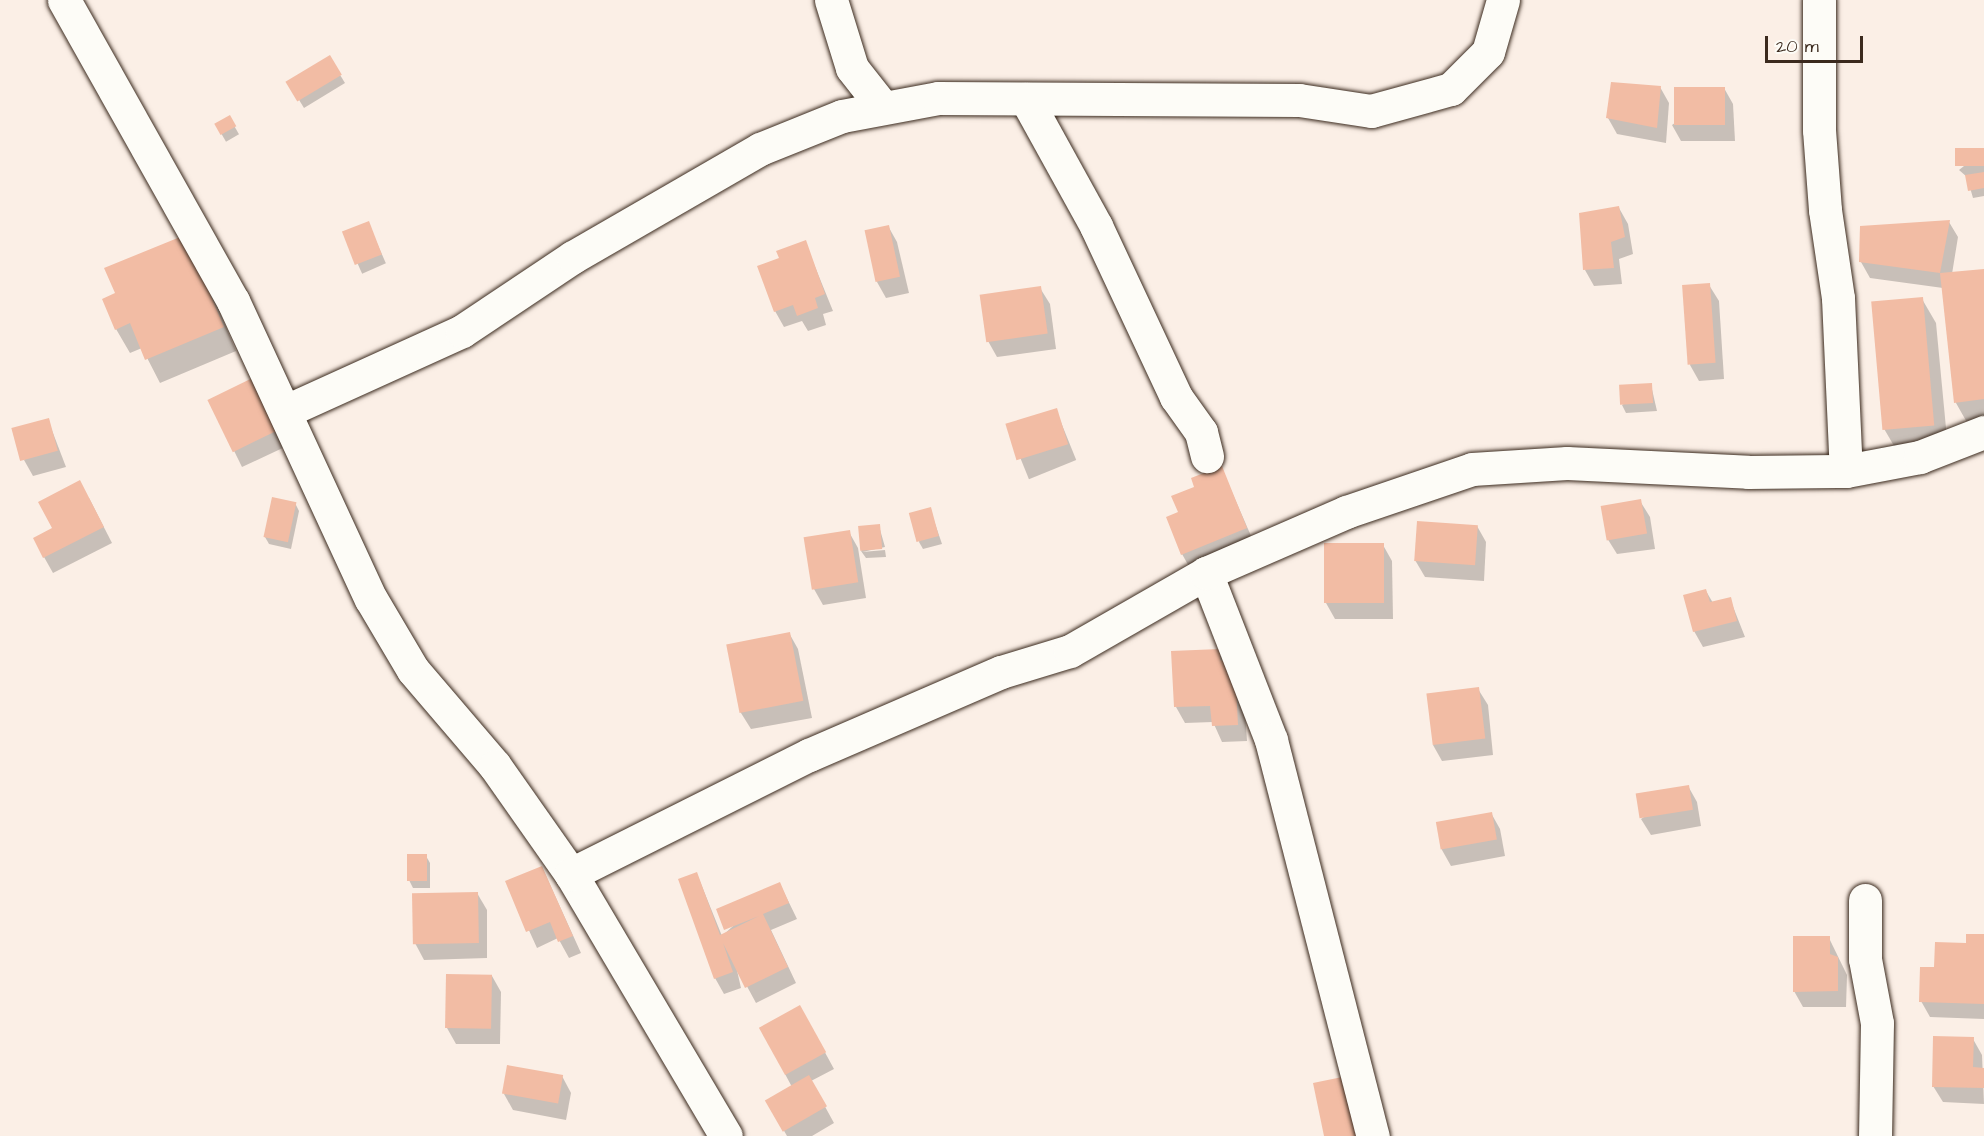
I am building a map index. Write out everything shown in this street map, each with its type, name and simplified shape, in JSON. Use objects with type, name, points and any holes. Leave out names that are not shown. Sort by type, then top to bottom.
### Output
[{"type":"street","points":[[64,0],[233,301],[286,411],[371,599],[413,670],[495,766],[572,874],[726,1136]]},
{"type":"street","points":[[831,0],[852,68],[882,106]]},
{"type":"street","points":[[286,411],[462,331],[573,257],[759,149],[842,116],[882,106],[938,98],[1299,100],[1371,111],[1451,89],[1488,52],[1503,0]]},
{"type":"street","points":[[1819,0],[1819,130],[1838,298],[1846,471]]},
{"type":"street","points":[[1026,99],[1096,226],[1176,397],[1201,432],[1207,456]]},
{"type":"street","points":[[572,874],[809,755],[1001,672],[1070,651],[1206,573],[1346,512],[1472,469],[1567,463],[1748,472],[1846,471],[1920,457],[1984,432]]},
{"type":"street","points":[[1206,573],[1271,740],[1373,1136]]},
{"type":"street","points":[[1865,900],[1865,959],[1877,1023],[1875,1136]]},
{"type":"building","points":[[330,55],[342,75],[297,101],[285,82]]},
{"type":"building","points":[[1611,82],[1661,86],[1657,128],[1606,118]]},
{"type":"building","points":[[1674,87],[1725,87],[1725,125],[1674,125]]},
{"type":"building","points":[[230,115],[236,126],[221,135],[214,124]]},
{"type":"building","points":[[1955,148],[1984,148],[1984,166],[1955,166]]},
{"type":"building","points":[[1984,172],[1984,188],[1968,191],[1965,175]]},
{"type":"building","points":[[1619,206],[1625,237],[1611,242],[1614,268],[1583,270],[1579,213]]},
{"type":"building","points":[[1950,220],[1940,273],[1859,262],[1860,226]]},
{"type":"building","points":[[369,221],[382,255],[355,265],[342,231]]},
{"type":"building","points":[[889,225],[900,277],[876,282],[865,230]]},
{"type":"building","points":[[185,235],[224,327],[145,360],[130,323],[115,330],[102,299],[115,293],[104,268]]},
{"type":"building","points":[[806,240],[825,294],[815,298],[818,308],[797,316],[793,305],[774,312],[757,266],[779,258],[776,251]]},
{"type":"building","points":[[1984,269],[1984,399],[1954,403],[1940,273]]},
{"type":"building","points":[[1710,283],[1716,363],[1688,365],[1682,285]]},
{"type":"building","points":[[1041,286],[1048,334],[986,342],[980,295]]},
{"type":"building","points":[[1923,297],[1934,426],[1882,430],[1871,302]]},
{"type":"building","points":[[273,368],[298,420],[233,452],[207,400]]},
{"type":"building","points":[[1652,383],[1653,403],[1620,405],[1619,385]]},
{"type":"building","points":[[1057,408],[1068,444],[1016,460],[1005,424]]},
{"type":"building","points":[[49,418],[58,451],[20,461],[11,428]]},
{"type":"building","points":[[1222,466],[1247,528],[1181,555],[1166,517],[1178,512],[1171,496],[1194,487],[1191,478]]},
{"type":"building","points":[[80,480],[104,527],[43,558],[33,538],[52,528],[38,502]]},
{"type":"building","points":[[272,497],[296,502],[288,542],[263,537]]},
{"type":"building","points":[[1641,499],[1647,533],[1607,541],[1601,506]]},
{"type":"building","points":[[931,507],[939,536],[917,542],[909,513]]},
{"type":"building","points":[[1417,521],[1478,525],[1475,565],[1414,561]]},
{"type":"building","points":[[880,524],[882,549],[860,551],[858,526]]},
{"type":"building","points":[[850,530],[858,582],[812,590],[804,537]]},
{"type":"building","points":[[1324,543],[1384,543],[1384,603],[1324,603]]},
{"type":"building","points":[[1706,589],[1710,602],[1731,597],[1737,621],[1693,632],[1683,595]]},
{"type":"building","points":[[790,632],[803,701],[740,713],[726,644]]},
{"type":"building","points":[[1220,649],[1220,660],[1235,665],[1238,725],[1212,726],[1210,706],[1174,707],[1171,651]]},
{"type":"building","points":[[1479,687],[1485,739],[1433,745],[1426,693]]},
{"type":"building","points":[[1689,785],[1693,810],[1640,818],[1636,793]]},
{"type":"building","points":[[1492,812],[1497,840],[1441,849],[1436,822]]},
{"type":"building","points":[[407,854],[427,854],[427,881],[407,881]]},
{"type":"building","points":[[542,866],[573,936],[558,942],[550,922],[526,932],[505,881]]},
{"type":"building","points":[[697,872],[720,935],[759,916],[724,930],[716,909],[780,882],[789,903],[763,914],[788,967],[745,988],[723,943],[733,972],[714,979],[678,879]]},
{"type":"building","points":[[478,892],[479,943],[413,944],[412,893]]},
{"type":"building","points":[[1966,934],[1984,934],[1984,1004],[1919,1002],[1920,967],[1934,967],[1935,942],[1966,943]]},
{"type":"building","points":[[1793,936],[1830,936],[1830,954],[1838,957],[1838,991],[1793,992]]},
{"type":"building","points":[[446,974],[492,975],[491,1029],[445,1028]]},
{"type":"building","points":[[800,1005],[826,1052],[785,1075],[759,1028]]},
{"type":"building","points":[[1933,1036],[1974,1037],[1973,1067],[1984,1068],[1984,1088],[1932,1087]]},
{"type":"building","points":[[507,1065],[563,1075],[558,1103],[502,1094]]},
{"type":"building","points":[[809,1075],[827,1106],[783,1132],[765,1100]]},
{"type":"building","points":[[1352,1075],[1377,1136],[1324,1136],[1313,1083]]}]
